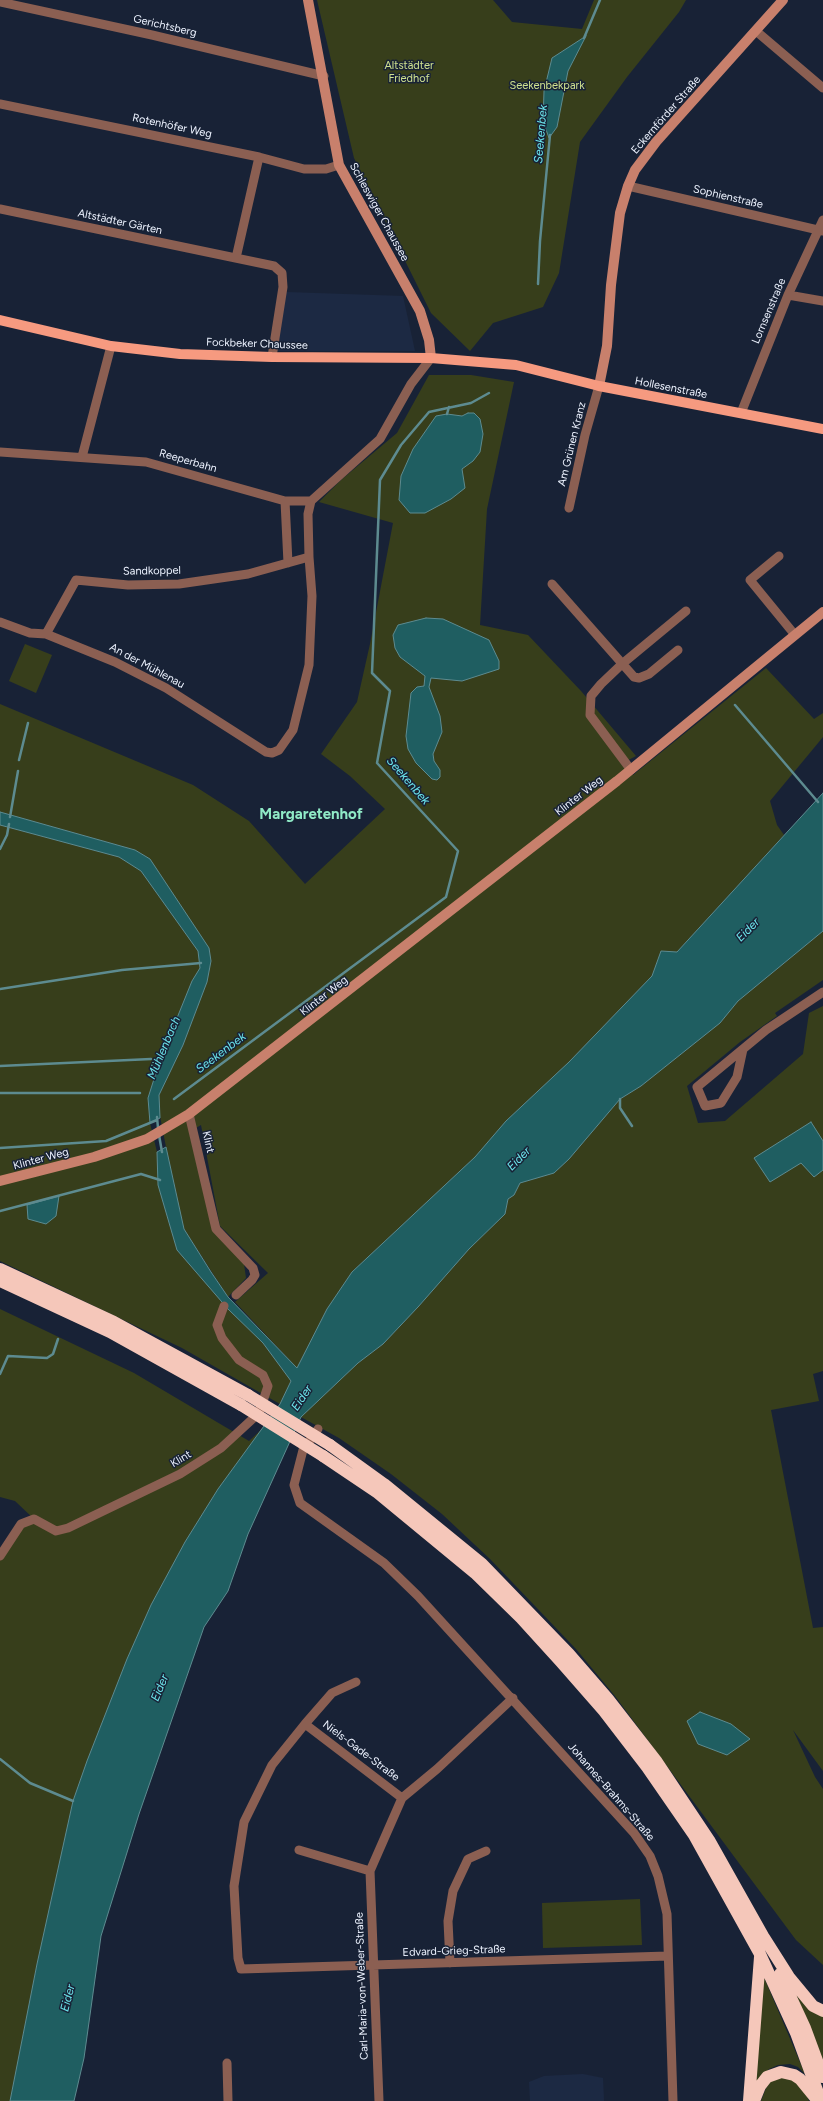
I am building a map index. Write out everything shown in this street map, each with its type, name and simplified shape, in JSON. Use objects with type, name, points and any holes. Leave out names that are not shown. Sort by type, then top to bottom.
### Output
[{"type":"highway","points":[[0,1269],[114,1322],[245,1400],[378,1493],[476,1573],[521,1618],[604,1711],[647,1767],[694,1835],[760,1954],[796,2033],[821,2101]]},
{"type":"highway","points":[[0,1281],[110,1332],[330,1445],[384,1484],[470,1554],[528,1610],[569,1654],[608,1699],[658,1762],[709,1840],[763,1936],[801,1993],[813,2006],[823,2011]]},
{"type":"highway","points":[[763,1936],[805,2028],[823,2077]]},
{"type":"highway","points":[[749,2101],[760,1954]]},
{"type":"highway","points":[[754,2101],[760,2086],[767,2077],[781,2072],[794,2075],[800,2079],[818,2101]]},
{"type":"main road","name":"Fockbeker Chaussee","points":[[0,320],[111,346],[180,354],[272,357],[431,358],[516,365]]},
{"type":"main road","name":"Hollesenstraße","points":[[516,365],[599,386],[823,429]]},
{"type":"street","name":"Schleswiger Chaussee","points":[[308,0],[324,76],[339,165],[420,311],[429,340],[431,358]]},
{"type":"street","name":"Eckernförder Straße","points":[[599,386],[607,346],[611,285],[620,213],[628,186],[635,170],[656,142],[783,0]]},
{"type":"street","name":"Gerichtsberg","points":[[0,2],[152,35],[324,76]]},
{"type":"street","points":[[756,31],[823,88]]},
{"type":"street","name":"Rotenhöfer Weg","points":[[0,104],[259,157],[304,169],[326,169],[339,165]]},
{"type":"street","points":[[236,258],[259,157]]},
{"type":"street","name":"Sophienstraße","points":[[628,186],[821,230]]},
{"type":"street","name":"Altstädter Gärten","points":[[0,209],[274,266],[282,273],[283,287],[272,357]]},
{"type":"street","name":"Lornsenstraße","points":[[741,413],[788,295],[821,230],[823,220]]},
{"type":"street","points":[[788,295],[823,301]]},
{"type":"street","points":[[82,457],[111,346]]},
{"type":"street","points":[[309,557],[308,514],[311,501],[380,439],[411,384],[431,358]]},
{"type":"street","name":"Am Grünen Kranz","points":[[569,508],[585,435],[599,386]]},
{"type":"street","name":"Reeperbahn","points":[[0,452],[146,462],[286,501],[311,501]]},
{"type":"street","points":[[286,501],[288,562]]},
{"type":"street","points":[[779,556],[750,580],[795,635]]},
{"type":"street","name":"Sandkoppel","points":[[46,634],[76,580],[128,585],[179,584],[248,574],[309,557]]},
{"type":"street","name":"An der Mühlenau","points":[[0,622],[30,633],[46,634],[83,648],[166,688],[266,752],[272,754],[279,750],[293,730],[309,665],[312,596],[309,557]]},
{"type":"street","points":[[552,584],[634,677],[644,677],[678,650]]},
{"type":"street","points":[[631,770],[590,715],[592,696],[601,684],[622,664],[686,611]]},
{"type":"street","name":"Klinter Weg","points":[[0,1182],[94,1157],[147,1139],[189,1114],[631,770],[823,612]]},
{"type":"street","points":[[743,1048],[737,1077],[721,1103],[705,1106],[697,1087],[743,1048],[766,1030],[823,992]]},
{"type":"street","name":"Klint","points":[[189,1114],[216,1229],[253,1268],[255,1275],[252,1280],[236,1295]]},
{"type":"street","name":"Klint","points":[[0,1556],[21,1524],[34,1519],[56,1531],[68,1528],[180,1474],[221,1448],[259,1413],[268,1386],[263,1375],[239,1360],[222,1338],[217,1325],[224,1306]]},
{"type":"street","name":"Johannes-Brahms-Straße","points":[[318,1430],[303,1450],[294,1485],[300,1503],[384,1564],[418,1596],[513,1698],[634,1833],[650,1856],[658,1876],[667,1914],[673,2101]]},
{"type":"street","name":"Niels-Gade-Straße","points":[[241,1969],[238,1958],[234,1886],[244,1822],[272,1765],[332,1693],[356,1682]]},
{"type":"street","name":"Carl-Maria-von-Weber-Straße","points":[[379,2101],[370,1871],[402,1798],[455,1753],[513,1698]]},
{"type":"street","name":"Niels-Gade-Straße","points":[[305,1724],[402,1798]]},
{"type":"street","points":[[299,1850],[370,1871]]},
{"type":"street","points":[[450,1963],[448,1921],[453,1891],[468,1859],[486,1851]]},
{"type":"street","name":"Edvard-Grieg-Straße","points":[[241,1969],[668,1956]]},
{"type":"street","points":[[227,2063],[228,2101]]},
{"type":"shaded area","points":[[286,292],[403,296],[415,351],[277,351]]},
{"type":"shaded area","points":[[583,2074],[603,2078],[604,2101],[530,2101],[529,2082],[544,2076]]},
{"type":"green space","points":[[317,0],[493,0],[512,22],[582,29],[594,0],[686,0],[679,12],[627,77],[580,142],[559,273],[543,307],[493,323],[470,351],[431,313],[354,158]]},
{"type":"green space","points":[[429,375],[471,375],[514,382],[487,509],[480,625],[528,635],[581,691],[636,756],[621,764],[633,775],[766,668],[814,719],[823,713],[823,737],[770,801],[777,825],[784,835],[677,952],[661,951],[652,976],[569,1062],[506,1121],[475,1157],[352,1272],[327,1309],[297,1368],[235,1302],[268,1273],[220,1226],[201,1125],[189,1132],[213,1230],[244,1264],[246,1278],[228,1297],[184,1229],[166,1147],[159,1111],[159,1095],[183,1045],[207,982],[211,961],[150,859],[135,850],[0,812],[0,704],[193,785],[249,821],[305,884],[385,809],[350,776],[321,754],[357,702],[370,644],[393,523],[319,502],[341,480],[397,433]]},
{"type":"green space","points":[[25,644],[52,655],[36,693],[9,681]]},
{"type":"green space","points":[[0,825],[119,857],[141,871],[198,951],[200,968],[192,981],[160,1060],[148,1098],[150,1123],[157,1152],[158,1185],[177,1250],[225,1305],[263,1343],[291,1381],[280,1404],[182,1348],[0,1261]]},
{"type":"green space","points":[[823,931],[823,980],[775,1013],[777,1016],[740,1042],[687,1086],[698,1123],[725,1121],[803,1054],[809,1013],[823,1006],[823,1371],[813,1374],[819,1401],[771,1410],[813,1628],[823,1627],[823,1771],[793,1730],[815,1777],[823,1789],[823,1965],[796,1940],[615,1696],[576,1649],[490,1559],[442,1514],[391,1474],[339,1438],[301,1417],[358,1363],[383,1344],[418,1307],[469,1249],[505,1214],[508,1199],[514,1195],[520,1183],[554,1173],[569,1159],[620,1099],[641,1086],[720,1023],[738,1001]]},
{"type":"green space","points":[[0,1309],[134,1373],[249,1441],[263,1428],[218,1489],[185,1542],[151,1605],[127,1659],[87,1761],[73,1801],[37,1964],[10,2101],[0,2101],[0,1556],[21,1524],[34,1519],[15,1501],[0,1497]]},
{"type":"green space","points":[[640,1899],[642,1945],[543,1948],[542,1903]]},
{"type":"green space","points":[[763,1975],[805,2074],[798,2067],[790,2064],[778,2065],[769,2069],[755,2085]]},
{"type":"green space","points":[[797,1993],[823,2015],[823,2063],[794,1995]]},
{"type":"green space","points":[[790,2076],[804,2088],[809,2101],[761,2101],[766,2088],[773,2078]]},
{"type":"water","points":[[586,36],[568,71],[557,127],[549,138],[543,121],[544,91],[552,58]]},
{"type":"water","points":[[468,413],[474,413],[480,419],[483,434],[480,452],[473,461],[462,469],[465,488],[451,499],[425,513],[410,513],[399,500],[401,476],[413,449],[436,416],[447,414],[462,416]]},
{"type":"water","points":[[426,618],[443,619],[489,640],[499,661],[499,669],[462,681],[431,678],[429,687],[440,716],[442,732],[433,754],[434,761],[440,770],[440,777],[437,780],[432,779],[416,763],[408,749],[406,736],[411,693],[417,687],[424,686],[425,676],[400,657],[395,648],[393,635],[398,625]]},
{"type":"water","name":"Eider","points":[[823,793],[823,931],[738,1001],[720,1023],[641,1086],[620,1099],[569,1159],[554,1173],[520,1183],[514,1195],[508,1199],[505,1214],[469,1249],[418,1307],[383,1344],[358,1363],[301,1417],[248,1534],[228,1591],[204,1627],[139,1814],[101,1936],[84,2058],[74,2101],[10,2101],[37,1964],[73,1801],[87,1761],[127,1659],[151,1605],[185,1542],[218,1489],[280,1404],[291,1381],[263,1343],[228,1309],[177,1250],[158,1185],[157,1152],[166,1147],[184,1229],[211,1272],[228,1297],[297,1368],[327,1309],[352,1272],[475,1157],[506,1121],[569,1062],[652,976],[661,951],[677,952]]},
{"type":"water","points":[[0,812],[135,850],[150,859],[209,948],[211,961],[207,982],[183,1045],[159,1095],[160,1118],[150,1123],[148,1098],[160,1060],[192,981],[200,968],[198,951],[141,871],[119,857],[0,825]]},
{"type":"water","points":[[811,1122],[823,1141],[823,1170],[814,1177],[801,1163],[770,1182],[754,1158]]},
{"type":"water","points":[[59,1196],[56,1216],[46,1224],[28,1219],[27,1205]]},
{"type":"water","points":[[700,1712],[731,1724],[750,1739],[727,1755],[698,1744],[687,1721]]},
{"type":"waterway","name":"Seekenbek","points":[[584,38],[600,0]]},
{"type":"waterway","name":"Seekenbek","points":[[538,284],[540,241],[550,135]]},
{"type":"waterway","name":"Seekenbek","points":[[174,1099],[446,897],[458,851],[377,763],[390,691],[372,673],[380,480],[401,445],[429,412],[471,403],[489,393]]},
{"type":"waterway","name":"Seekenbek","points":[[447,414],[449,407]]},
{"type":"waterway","points":[[735,705],[818,802]]},
{"type":"waterway","points":[[19,760],[28,723]]},
{"type":"waterway","points":[[10,817],[18,771]]},
{"type":"waterway","points":[[0,849],[7,835],[9,824]]},
{"type":"waterway","points":[[0,989],[122,970],[201,963]]},
{"type":"waterway","points":[[0,1066],[151,1059]]},
{"type":"waterway","points":[[0,1093],[140,1093]]},
{"type":"waterway","points":[[620,1099],[620,1108],[632,1126]]},
{"type":"waterway","name":"Mühlenbach","points":[[157,1117],[158,1128]]},
{"type":"waterway","points":[[0,1148],[106,1141],[157,1120]]},
{"type":"waterway","name":"Mühlenbach","points":[[159,1135],[162,1152]]},
{"type":"waterway","points":[[0,1211],[141,1174],[160,1180]]},
{"type":"waterway","points":[[0,1374],[8,1356],[47,1358],[53,1354],[58,1339]]},
{"type":"waterway","points":[[0,1759],[30,1783],[73,1801]]},
{"type":"district","name":"Margaretenhof","points":[[311,815]]},
{"type":"park label","name":"Altstädter Friedhof","points":[[409,72]]},
{"type":"park label","name":"Seekenbekpark","points":[[547,86]]}]
